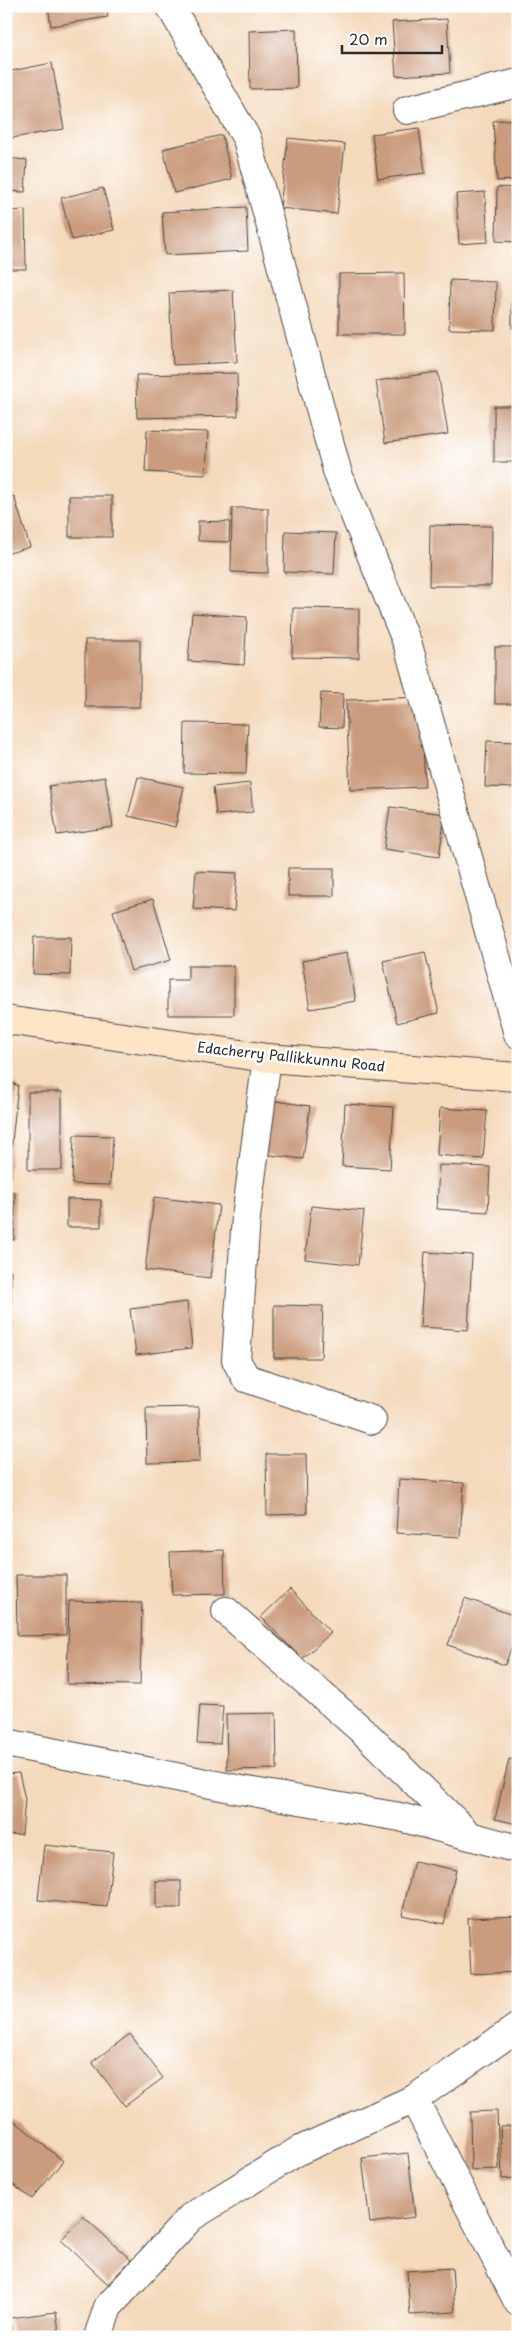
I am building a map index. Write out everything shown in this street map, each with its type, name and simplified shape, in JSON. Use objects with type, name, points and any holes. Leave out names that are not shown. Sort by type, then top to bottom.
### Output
[{"type":"main road","name":"Edacherry Pallikkunnu Road","points":[[6,1020],[267,1058],[518,1077]]},
{"type":"street","points":[[170,6],[246,139],[338,474],[408,645],[518,1034]]},
{"type":"street","points":[[407,110],[518,83]]},
{"type":"street","points":[[267,1058],[246,1217],[236,1360],[246,1378],[372,1420]]},
{"type":"street","points":[[226,1611],[365,1732],[470,1836]]},
{"type":"street","points":[[6,1743],[206,1783],[400,1818],[518,1849]]},
{"type":"street","points":[[98,2337],[108,2307],[191,2217],[298,2150],[414,2099],[518,2026]]},
{"type":"street","points":[[414,2099],[518,2302]]},
{"type":"building","points":[[48,6],[106,6],[108,17],[51,26]]},
{"type":"building","points":[[447,19],[450,73],[396,76],[392,22]]},
{"type":"building","points":[[296,29],[297,88],[250,89],[249,31]]},
{"type":"building","points":[[52,63],[64,129],[6,139],[6,72]]},
{"type":"building","points":[[518,119],[518,180],[497,181],[493,121]]},
{"type":"building","points":[[419,128],[425,173],[378,179],[372,134]]},
{"type":"building","points":[[222,135],[232,179],[174,193],[163,149]]},
{"type":"building","points":[[288,138],[345,144],[337,214],[280,208]]},
{"type":"building","points":[[6,158],[27,160],[25,192],[6,191]]},
{"type":"building","points":[[497,187],[518,188],[518,242],[496,241]]},
{"type":"building","points":[[103,188],[114,230],[72,240],[61,198]]},
{"type":"building","points":[[485,192],[488,242],[459,244],[456,194]]},
{"type":"building","points":[[246,207],[248,251],[165,255],[162,212]]},
{"type":"building","points":[[25,210],[26,269],[6,269],[6,211]]},
{"type":"building","points":[[512,258],[518,258],[518,328],[512,328]]},
{"type":"building","points":[[404,273],[405,334],[339,334],[339,274]]},
{"type":"building","points":[[450,280],[496,282],[495,330],[449,329]]},
{"type":"building","points":[[233,290],[237,362],[173,365],[169,293]]},
{"type":"building","points":[[438,372],[448,434],[385,443],[376,381]]},
{"type":"building","points":[[237,373],[238,416],[137,418],[136,375]]},
{"type":"building","points":[[494,406],[518,406],[518,462],[494,462]]},
{"type":"building","points":[[147,430],[208,432],[206,475],[145,472]]},
{"type":"building","points":[[14,496],[30,547],[6,554],[6,498]]},
{"type":"building","points":[[69,496],[112,496],[112,537],[69,537]]},
{"type":"building","points":[[232,508],[268,508],[268,573],[231,572]]},
{"type":"building","points":[[198,521],[230,522],[229,542],[198,541]]},
{"type":"building","points":[[430,525],[492,526],[491,586],[429,586]]},
{"type":"building","points":[[285,531],[336,533],[334,574],[284,572]]},
{"type":"building","points":[[293,608],[359,609],[359,658],[292,657]]},
{"type":"building","points":[[192,613],[247,617],[244,665],[188,661]]},
{"type":"building","points":[[85,640],[140,640],[140,707],[85,707]]},
{"type":"building","points":[[495,647],[518,647],[518,704],[495,704]]},
{"type":"building","points":[[321,693],[343,694],[342,728],[319,727]]},
{"type":"building","points":[[421,697],[425,787],[350,790],[346,700]]},
{"type":"building","points":[[185,723],[248,724],[246,774],[184,773]]},
{"type":"building","points":[[487,741],[518,742],[518,788],[485,787]]},
{"type":"building","points":[[105,777],[113,827],[57,835],[49,786]]},
{"type":"building","points":[[138,777],[184,787],[175,827],[128,816]]},
{"type":"building","points":[[250,783],[253,812],[216,815],[213,787]]},
{"type":"building","points":[[390,807],[445,814],[439,857],[384,849]]},
{"type":"building","points":[[288,868],[334,868],[334,896],[288,896]]},
{"type":"building","points":[[196,871],[237,873],[234,911],[193,909]]},
{"type":"building","points":[[6,878],[9,878],[10,954],[6,954]]},
{"type":"building","points":[[153,899],[171,960],[131,971],[113,911]]},
{"type":"building","points":[[34,937],[71,937],[70,975],[33,974]]},
{"type":"building","points":[[425,952],[439,1013],[397,1023],[383,961]]},
{"type":"building","points":[[347,953],[356,1001],[310,1009],[302,961]]},
{"type":"building","points":[[188,966],[234,966],[234,1015],[168,1015],[168,980],[188,980]]},
{"type":"building","points":[[6,1083],[18,1085],[8,1180],[6,1180]]},
{"type":"building","points":[[28,1092],[62,1092],[62,1170],[28,1170]]},
{"type":"building","points":[[270,1100],[310,1106],[303,1159],[262,1154]]},
{"type":"building","points":[[345,1104],[394,1107],[390,1169],[342,1166]]},
{"type":"building","points":[[440,1108],[487,1111],[483,1159],[437,1155]]},
{"type":"building","points":[[74,1135],[113,1136],[110,1185],[72,1184]]},
{"type":"building","points":[[439,1165],[490,1167],[488,1212],[437,1209]]},
{"type":"building","points":[[6,1192],[15,1192],[14,1240],[6,1239]]},
{"type":"building","points":[[154,1197],[219,1205],[210,1278],[145,1270]]},
{"type":"building","points":[[67,1199],[101,1200],[101,1227],[67,1227]]},
{"type":"building","points":[[311,1206],[364,1211],[358,1265],[305,1259]]},
{"type":"building","points":[[425,1252],[472,1255],[468,1330],[420,1327]]},
{"type":"building","points":[[6,1270],[11,1270],[12,1332],[6,1332]]},
{"type":"building","points":[[187,1302],[192,1348],[136,1355],[130,1309]]},
{"type":"building","points":[[274,1305],[323,1306],[321,1358],[274,1358]]},
{"type":"building","points":[[199,1407],[200,1462],[147,1463],[146,1408]]},
{"type":"building","points":[[266,1454],[306,1454],[307,1514],[267,1515]]},
{"type":"building","points":[[399,1479],[464,1483],[460,1537],[396,1533]]},
{"type":"building","points":[[224,1550],[225,1594],[172,1595],[170,1552]]},
{"type":"building","points":[[16,1575],[66,1575],[66,1635],[17,1636]]},
{"type":"building","points":[[290,1589],[331,1633],[302,1659],[261,1617]]},
{"type":"building","points":[[465,1598],[518,1617],[518,1629],[505,1665],[448,1645]]},
{"type":"building","points":[[69,1601],[142,1603],[140,1685],[67,1684]]},
{"type":"building","points":[[200,1705],[223,1706],[220,1744],[197,1743]]},
{"type":"building","points":[[276,1713],[277,1769],[227,1770],[226,1714]]},
{"type":"building","points":[[509,1759],[518,1760],[518,1824],[495,1819]]},
{"type":"building","points":[[19,1773],[25,1799],[22,1834],[6,1835],[6,1774]]},
{"type":"building","points":[[44,1845],[113,1852],[107,1907],[38,1900]]},
{"type":"building","points":[[414,1861],[456,1870],[444,1924],[402,1915]]},
{"type":"building","points":[[156,1881],[181,1881],[181,1908],[156,1908]]},
{"type":"building","points":[[518,1916],[518,1972],[471,1974],[468,1918]]},
{"type":"building","points":[[130,2034],[163,2078],[125,2106],[92,2062]]},
{"type":"building","points":[[497,2111],[499,2169],[471,2170],[470,2112]]},
{"type":"building","points":[[10,2117],[63,2161],[32,2199],[6,2179],[6,2122]]},
{"type":"building","points":[[500,2126],[518,2126],[518,2178],[502,2179]]},
{"type":"building","points":[[408,2153],[415,2217],[370,2223],[362,2158]]},
{"type":"building","points":[[83,2216],[131,2260],[108,2284],[61,2240]]},
{"type":"building","points":[[452,2268],[455,2312],[410,2315],[407,2271]]},
{"type":"building","points":[[56,2312],[60,2337],[12,2337],[10,2318]]}]
